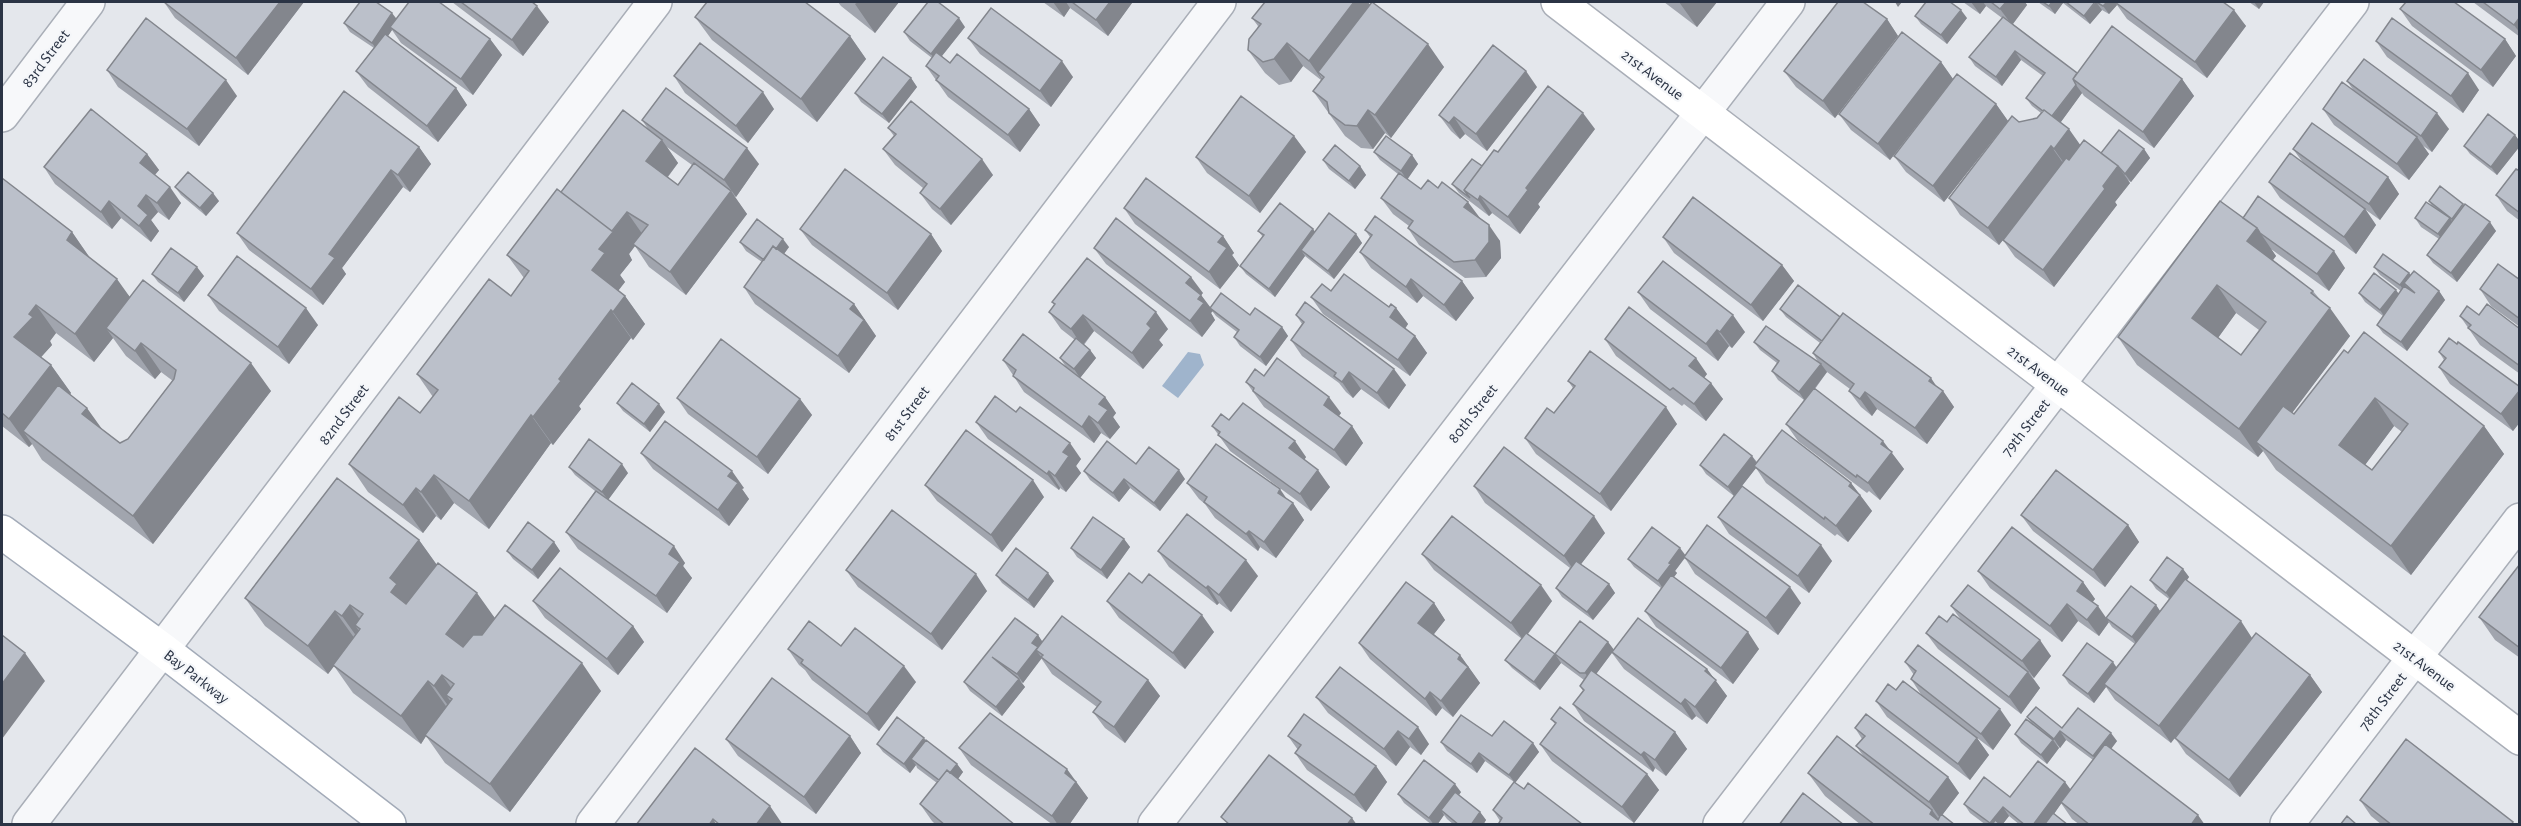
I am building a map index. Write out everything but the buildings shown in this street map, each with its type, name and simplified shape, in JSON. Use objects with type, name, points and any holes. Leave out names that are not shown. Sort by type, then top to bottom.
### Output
[{"type":"street","name":"83rd Street","points":[[2,115],[88,2]]},
{"type":"street","name":"82nd Street","points":[[29,825],[655,2]]},
{"type":"street","name":"81st Street","points":[[592,825],[1219,2]]},
{"type":"street","name":"21st Avenue","points":[[1558,2],[2520,738]]},
{"type":"street","name":"80th Street","points":[[1155,825],[1788,2]]},
{"type":"street","name":"79th Street","points":[[1720,825],[2352,2]]},
{"type":"street","name":"78th Street","points":[[2287,825],[2520,520]]},
{"type":"street","name":"Bay Parkway","points":[[2,532],[163,650],[389,825]]},
{"type":"water","points":[[1188,352],[1200,354],[1204,365],[1178,398],[1162,386]]}]
